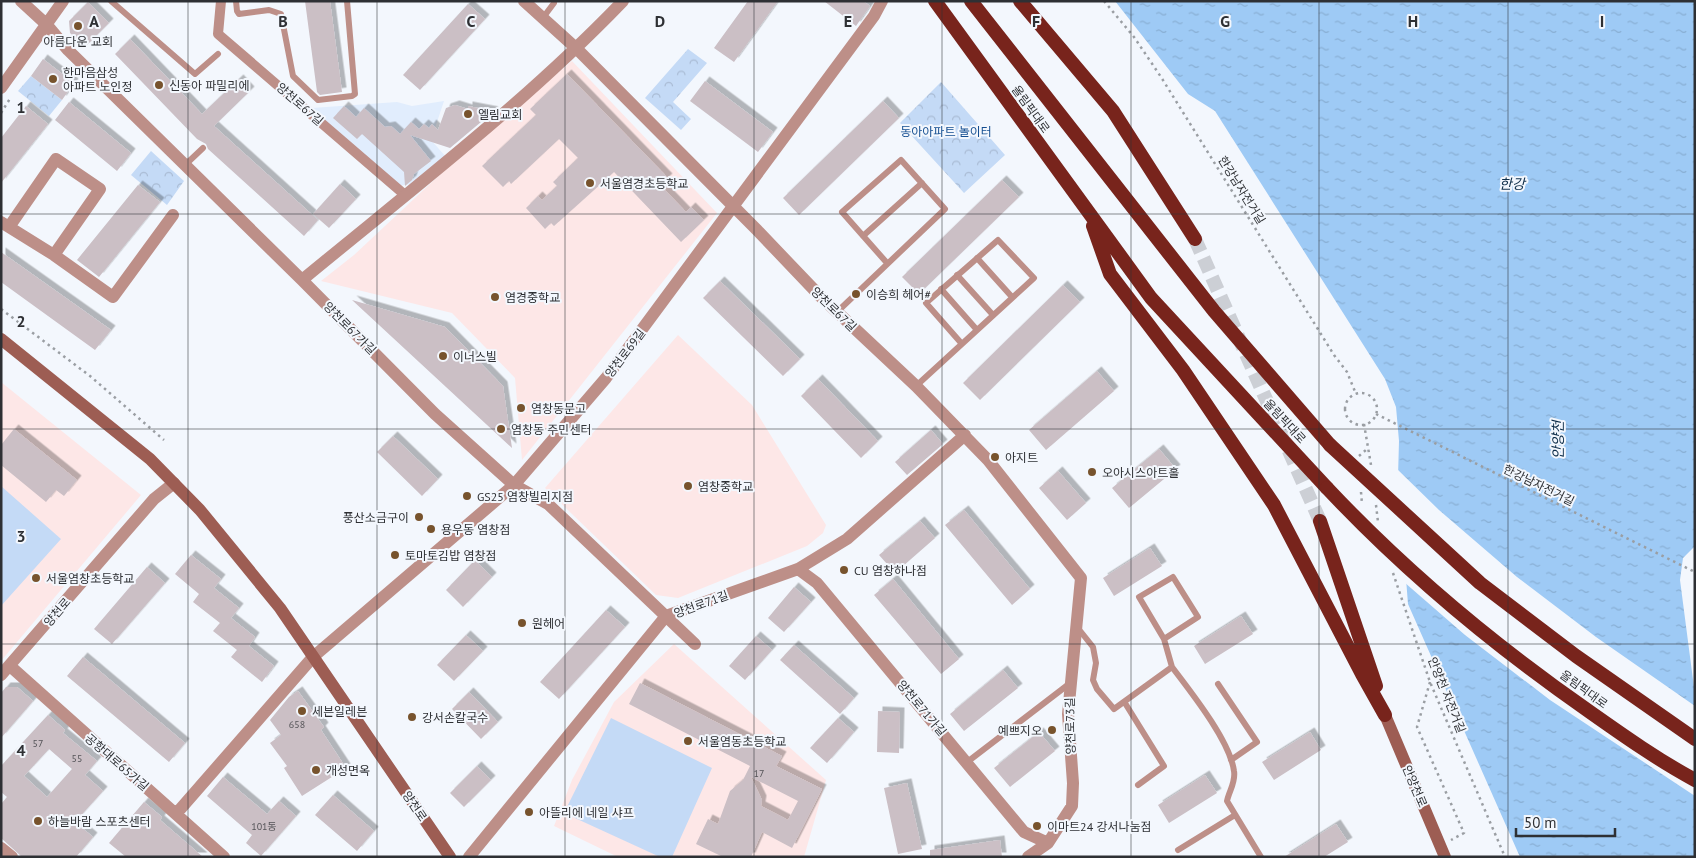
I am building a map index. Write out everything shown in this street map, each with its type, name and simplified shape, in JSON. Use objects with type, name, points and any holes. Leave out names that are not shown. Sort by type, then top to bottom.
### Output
[{"type":"highway","name":"올림픽대로","points":[[935,1],[1151,298],[1366,530],[1459,614],[1564,694],[1665,764],[1695,780]]},
{"type":"highway","name":"올림픽대로","points":[[971,1],[1214,311],[1330,445],[1480,583],[1576,656],[1695,739]]},
{"type":"highway","points":[[1020,1],[1113,111],[1195,239]]},
{"type":"highway","points":[[1088,213],[1110,274],[1183,370],[1274,505],[1385,715]]},
{"type":"highway","points":[[1320,520],[1385,715]]},
{"type":"main road","name":"양천로","points":[[1,339],[150,459],[200,510],[280,608],[450,857]]},
{"type":"main road","name":"안양천로","points":[[1385,715],[1443,851]]},
{"type":"street","name":"양천로67가길","points":[[21,1],[435,414],[514,485],[548,504],[695,644]]},
{"type":"street","points":[[1,88],[62,1]]},
{"type":"street","name":"양천로67길","points":[[221,1],[218,34],[405,195]]},
{"type":"street","name":"양천로67길","points":[[524,1],[577,49],[837,312],[916,386],[964,435],[988,460],[1081,578]]},
{"type":"street","points":[[302,280],[438,170],[577,49],[622,1]]},
{"type":"street","name":"양천로69길","points":[[313,657],[514,485],[606,378],[874,16],[882,1]]},
{"type":"street","points":[[54,255],[100,190],[56,159],[5,224],[54,255],[113,297],[173,215]]},
{"type":"street","name":"양천로71길","points":[[469,857],[666,616],[798,569],[848,539],[964,435]]},
{"type":"street","name":"양천로","points":[[6,670],[154,499],[174,484]]},
{"type":"street","name":"양천로71가길","points":[[798,569],[818,583],[1024,832],[1048,843]]},
{"type":"street","name":"양천로73길","points":[[1028,857],[1048,843],[1072,806],[1073,783],[1068,714],[1081,578]]},
{"type":"street","points":[[176,814],[313,657]]},
{"type":"street","name":"공항대로65가길","points":[[6,670],[224,857]]},
{"type":"street","points":[[1,848],[12,857]]},
{"type":"lane","points":[[110,1],[195,74],[218,54]]},
{"type":"lane","points":[[236,1],[239,14],[269,10],[281,14],[293,76],[318,100],[355,94],[347,1]]},
{"type":"lane","points":[[542,19],[554,2]]},
{"type":"lane","points":[[185,165],[203,148]]},
{"type":"lane","points":[[837,312],[945,209],[901,160],[842,212],[887,263]]},
{"type":"lane","points":[[863,236],[922,183]]},
{"type":"lane","points":[[916,386],[962,344],[1012,297],[1034,278],[998,240],[926,303],[962,344]]},
{"type":"lane","points":[[977,258],[1012,297]]},
{"type":"lane","points":[[957,275],[993,315]]},
{"type":"lane","points":[[941,289],[977,330]]},
{"type":"lane","points":[[1164,639],[1198,617],[1173,577],[1140,597],[1164,639],[1172,667],[1203,710],[1232,760],[1235,773],[1227,802],[1261,857]]},
{"type":"lane","points":[[1076,626],[1093,647],[1096,663],[1093,680],[1097,689],[1114,709],[1125,703],[1172,667]]},
{"type":"lane","points":[[966,762],[1070,684]]},
{"type":"lane","points":[[1218,684],[1257,742],[1232,760]]},
{"type":"lane","points":[[1125,703],[1164,766],[1138,785]]},
{"type":"lane","points":[[1178,850],[1235,815]]},
{"type":"path","name":"한강남자전거길","points":[[1104,1],[1134,37],[1161,77],[1334,355],[1347,372],[1356,394]]},
{"type":"path","points":[[1,113],[16,90]]},
{"type":"path","points":[[1,310],[90,376],[164,440]]},
{"type":"path","points":[[1364,393],[1374,398],[1376,414],[1374,419],[1364,424],[1350,420],[1345,412],[1346,401],[1356,394],[1364,393]]},
{"type":"path","name":"한강남자전거길","points":[[1376,414],[1695,572]]},
{"type":"path","points":[[1364,424],[1368,449]]},
{"type":"path","name":"안양천 자전거길","points":[[1393,573],[1430,682],[1505,857]]},
{"type":"path","points":[[1430,682],[1417,727],[1464,833],[1443,851]]},
{"type":"shaded area","points":[[572,61],[717,213],[522,460],[515,378],[452,313],[321,281],[354,255],[462,154]]},
{"type":"shaded area","points":[[444,101],[431,140],[446,157],[416,183],[399,186],[312,108],[397,102],[412,106]]},
{"type":"shaded area","points":[[678,335],[752,405],[826,525],[823,533],[807,546],[678,598],[656,595],[545,488]]},
{"type":"shaded area","name":"서울염창초등학교","points":[[1,382],[141,495],[1,661]]},
{"type":"shaded area","name":"서울염동초등학교","points":[[674,644],[826,780],[804,857],[618,857],[554,826],[572,780],[614,702]]},
{"type":"green space","points":[[688,49],[707,63],[673,102],[691,119],[681,130],[645,98]]},
{"type":"green space","points":[[31,76],[62,100],[49,116],[18,91]]},
{"type":"green space","name":"동아아파트 놀이터","points":[[941,82],[1005,155],[964,193],[900,123]]},
{"type":"green space","points":[[151,151],[184,181],[167,205],[131,175]]},
{"type":"green space","points":[[1,486],[61,539],[1,606]]},
{"type":"green space","points":[[611,718],[712,768],[672,857],[660,857],[564,813]]},
{"type":"water","points":[[1115,1],[1695,1],[1695,546],[1683,558],[1680,580],[1695,695],[1695,857],[1520,857],[1408,604],[1398,477],[1399,441],[1396,407],[1385,379],[1215,111],[1188,94]]},
{"type":"pier","points":[[1396,468],[1439,510],[1517,577],[1596,637],[1695,706],[1695,796],[1550,700],[1465,635],[1404,582]]},
{"type":"building","points":[[305,1],[330,1],[342,92],[320,95],[317,92]]},
{"type":"building","points":[[748,1],[778,1],[734,62],[714,48]]},
{"type":"building","points":[[824,1],[863,1],[870,6],[856,26]]},
{"type":"building","points":[[88,2],[109,23],[85,47],[70,33],[69,21]]},
{"type":"building","points":[[468,4],[485,19],[420,90],[403,75]]},
{"type":"building","points":[[130,39],[202,114],[239,79],[250,91],[214,126],[318,220],[304,236],[208,149],[206,144],[197,139],[115,54]]},
{"type":"building","name":"한마음삼성 아파트 노인정","points":[[43,59],[74,83],[62,100],[31,76]]},
{"type":"building","points":[[567,74],[668,178],[660,185],[686,212],[691,207],[704,220],[681,242],[614,172],[554,226],[551,223],[545,229],[526,208],[538,196],[542,200],[557,186],[553,182],[578,158],[559,139],[511,184],[509,181],[503,187],[482,166],[536,115],[530,109]]},
{"type":"building","points":[[705,81],[773,132],[758,152],[690,101]]},
{"type":"building","points":[[883,101],[899,118],[799,215],[783,198]]},
{"type":"building","points":[[69,102],[131,153],[117,171],[55,120]]},
{"type":"building","points":[[455,105],[468,109],[468,106],[494,111],[450,148],[410,135],[431,161],[414,174],[412,180],[405,186],[404,172],[362,134],[357,139],[333,118],[344,106],[356,117],[364,108],[385,127],[391,126],[400,134],[411,122],[419,129],[424,124],[429,128],[432,124],[438,130],[446,108]]},
{"type":"building","points":[[26,106],[48,124],[1,183],[1,138]]},
{"type":"building","points":[[1002,180],[1019,197],[919,294],[902,277]]},
{"type":"building","points":[[340,184],[356,199],[329,228],[313,214]]},
{"type":"building","points":[[138,185],[160,202],[99,277],[77,260]]},
{"type":"building","points":[[1,252],[111,330],[95,350],[1,282]]},
{"type":"building","points":[[720,281],[800,359],[783,376],[703,298]]},
{"type":"building","points":[[1063,285],[1080,302],[980,400],[963,383]]},
{"type":"building","name":"이너스빌","points":[[352,300],[445,327],[503,386],[512,448]]},
{"type":"building","points":[[1097,371],[1114,391],[1046,450],[1029,430]]},
{"type":"building","points":[[818,379],[878,441],[861,458],[801,396]]},
{"type":"building","points":[[14,429],[77,480],[64,496],[56,490],[46,502],[1,465],[1,445]]},
{"type":"building","points":[[931,430],[943,444],[907,475],[895,462]]},
{"type":"building","points":[[393,436],[438,479],[422,496],[377,452]]},
{"type":"building","points":[[1159,449],[1176,469],[1129,508],[1112,488]]},
{"type":"building","points":[[1058,471],[1086,503],[1067,520],[1039,488]]},
{"type":"building","points":[[964,510],[1030,589],[1012,605],[945,525]]},
{"type":"building","points":[[920,521],[935,538],[895,573],[879,555]]},
{"type":"building","points":[[1150,548],[1162,566],[1114,596],[1103,578]]},
{"type":"building","points":[[191,555],[221,579],[214,588],[239,608],[231,618],[255,637],[249,646],[274,666],[262,682],[231,657],[237,650],[213,631],[220,623],[193,602],[199,594],[175,574]]},
{"type":"building","points":[[475,560],[492,577],[463,607],[446,590]]},
{"type":"building","points":[[147,567],[165,583],[112,644],[94,629]]},
{"type":"building","points":[[893,579],[959,659],[941,674],[874,595]]},
{"type":"building","points":[[794,587],[811,602],[784,632],[768,618]]},
{"type":"building","points":[[606,610],[625,627],[559,699],[540,682]]},
{"type":"building","points":[[1241,616],[1253,634],[1205,664],[1194,646]]},
{"type":"building","points":[[466,635],[483,651],[454,681],[437,665]]},
{"type":"building","points":[[756,636],[772,650],[745,680],[729,666]]},
{"type":"building","points":[[794,645],[854,698],[840,714],[780,660]]},
{"type":"building","points":[[83,657],[185,743],[169,762],[67,676]]},
{"type":"building","points":[[1003,670],[1018,688],[964,731],[950,714]]},
{"type":"building","points":[[640,683],[782,756],[776,766],[822,789],[792,848],[762,832],[751,857],[723,857],[696,844],[708,819],[718,824],[730,791],[743,780],[750,766],[629,704]],"holes":[[[751,777],[798,801],[788,820],[761,806],[762,800]]]},
{"type":"building","points":[[6,687],[17,687],[33,701],[1,738],[1,693]]},
{"type":"building","points":[[298,691],[324,727],[321,730],[346,768],[302,796],[284,768],[287,766],[270,743],[281,735],[270,720],[289,697]]},
{"type":"building","points":[[469,692],[498,722],[481,739],[452,709]]},
{"type":"building","points":[[878,711],[900,712],[899,753],[877,752]]},
{"type":"building","points":[[48,715],[65,730],[63,733],[97,761],[85,775],[103,791],[75,822],[93,837],[76,857],[22,857],[1,838],[1,804],[7,797],[1,792],[1,766]],"holes":[[[49,749],[72,769],[47,797],[24,776]]]},
{"type":"building","points":[[838,718],[854,732],[827,763],[810,748]]},
{"type":"building","points":[[1039,732],[1055,751],[1010,787],[994,768]]},
{"type":"building","points":[[1310,732],[1321,750],[1274,780],[1262,762]]},
{"type":"building","points":[[477,766],[491,780],[464,807],[450,793]]},
{"type":"building","points":[[1205,775],[1217,793],[1169,823],[1158,805]]},
{"type":"building","points":[[223,777],[267,814],[279,801],[296,816],[261,856],[246,843],[252,835],[207,796]]},
{"type":"building","points":[[907,783],[922,849],[898,854],[884,788]]},
{"type":"building","points":[[333,795],[374,831],[357,851],[315,815]]},
{"type":"building","points":[[144,802],[162,817],[160,820],[203,857],[126,857],[109,843]]},
{"type":"building","points":[[1336,824],[1348,842],[1324,857],[1284,857]]},
{"type":"building","points":[[1000,840],[1002,857],[930,857],[930,850]]},
{"type":"tunnel","points":[[1195,239],[1320,521]]},
{"type":"place","name":"아름다운 교회","points":[[78,26]]},
{"type":"place","name":"한마음삼성 아파트 노인정","points":[[53,79]]},
{"type":"place","name":"신동아 파밀리에","points":[[159,85]]},
{"type":"place","name":"엘림교회","points":[[468,114]]},
{"type":"place","name":"서울염경초등학교","points":[[590,183]]},
{"type":"place","name":"이승희 헤어#","points":[[856,294]]},
{"type":"place","name":"염경중학교","points":[[495,297]]},
{"type":"place","name":"이너스빌","points":[[443,356]]},
{"type":"place","name":"염창동문고","points":[[521,408]]},
{"type":"place","name":"염창동 주민센터","points":[[501,429]]},
{"type":"place","name":"아지트","points":[[995,457]]},
{"type":"place","name":"오아시스아트홀","points":[[1092,472]]},
{"type":"place","name":"염창중학교","points":[[688,486]]},
{"type":"place","name":"GS25 염창빌리지점","points":[[467,496]]},
{"type":"place","name":"풍산소금구이","points":[[419,517]]},
{"type":"place","name":"용우동 염창점","points":[[431,529]]},
{"type":"place","name":"토마토김밥 염창점","points":[[395,555]]},
{"type":"place","name":"CU 염창하나점","points":[[844,570]]},
{"type":"place","name":"서울염창초등학교","points":[[36,578]]},
{"type":"place","name":"원헤어","points":[[522,623]]},
{"type":"place","name":"세븐일레븐","points":[[302,711]]},
{"type":"place","name":"강서손칼국수","points":[[412,717]]},
{"type":"place","name":"예쁘지오","points":[[1052,730]]},
{"type":"place","name":"서울염동초등학교","points":[[688,741]]},
{"type":"place","name":"개성면옥","points":[[316,770]]},
{"type":"place","name":"아뜰리에 네일 샤프","points":[[529,812]]},
{"type":"place","name":"하늘바람 스포츠센터","points":[[38,821]]},
{"type":"place","name":"이마트24 강서나눔점","points":[[1037,826]]},
{"type":"water label","name":"한강","points":[[1512,184]]},
{"type":"water label","name":"안양천","points":[[1558,440]]}]
